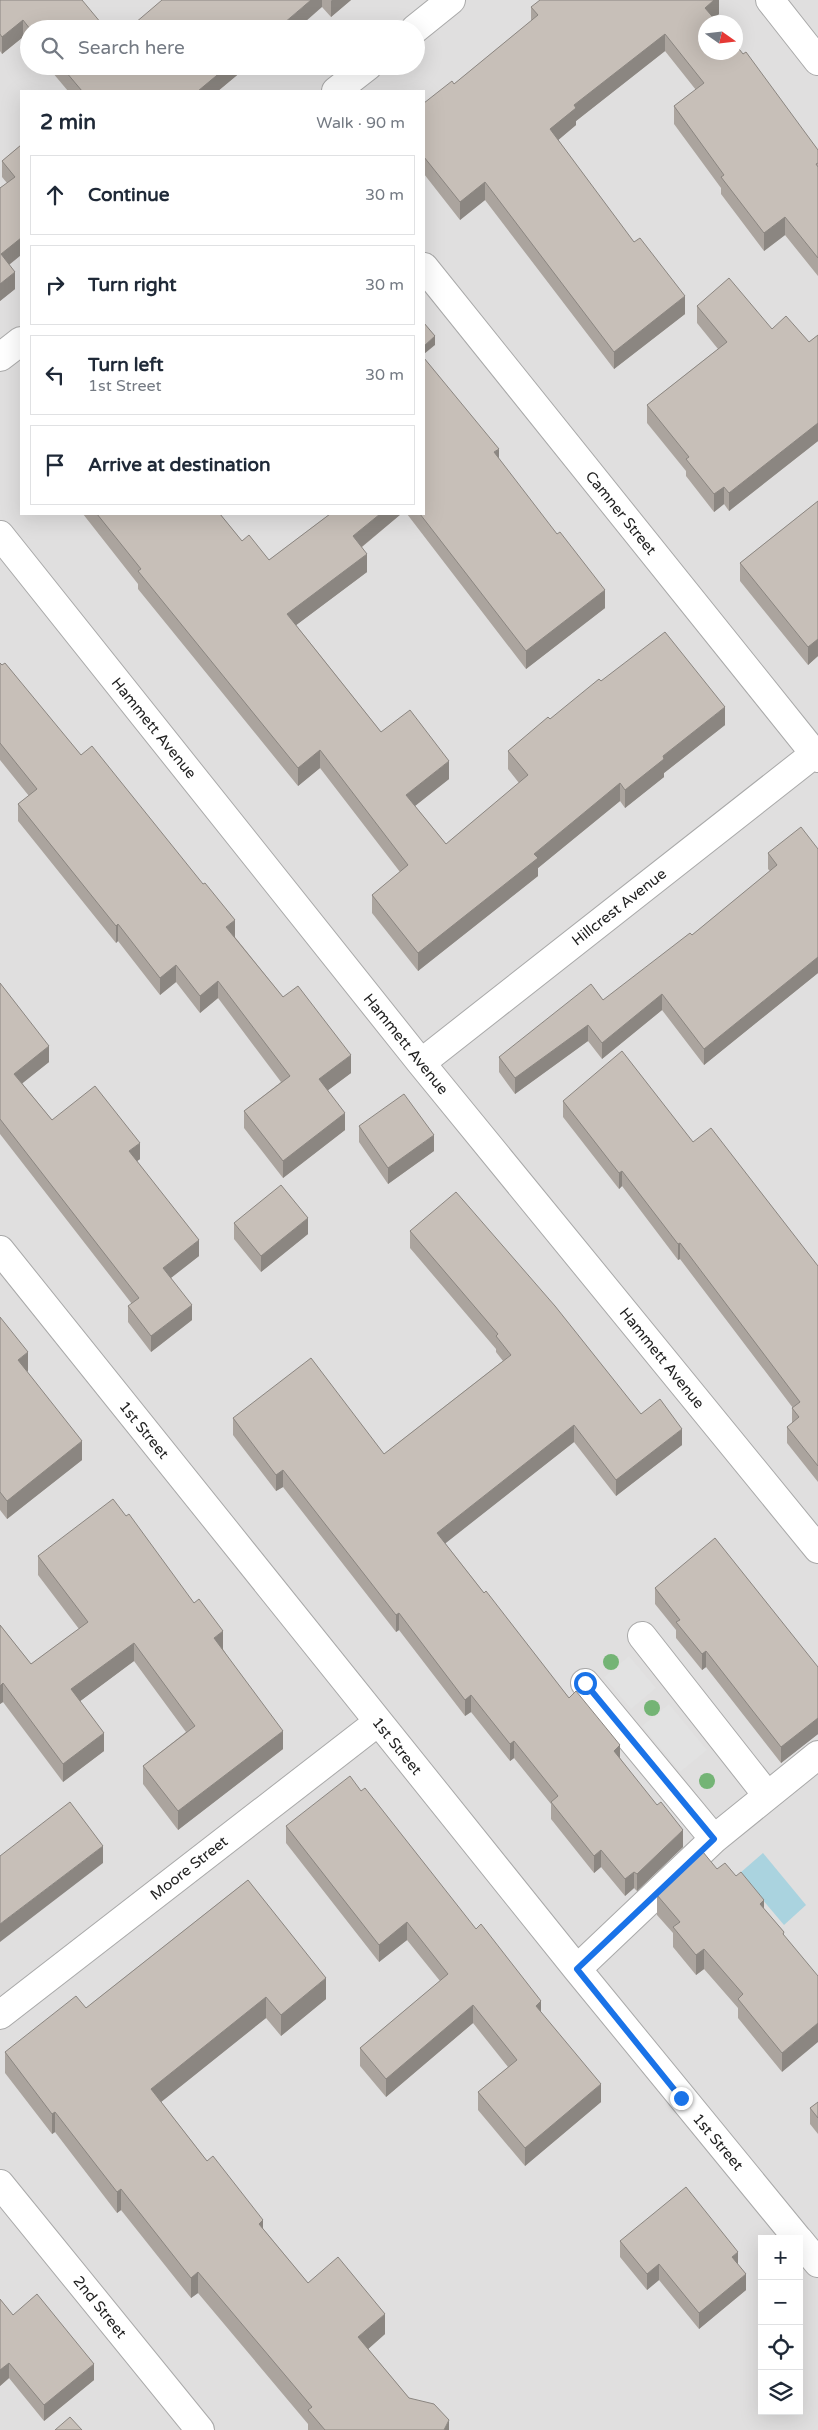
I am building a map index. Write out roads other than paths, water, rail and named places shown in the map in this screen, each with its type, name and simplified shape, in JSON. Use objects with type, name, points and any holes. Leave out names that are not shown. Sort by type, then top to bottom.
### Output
[{"type":"street","points":[[425,21],[451,0]]},
{"type":"street","points":[[770,0],[818,61]]},
{"type":"street","points":[[337,90],[356,75]]},
{"type":"street","name":"Camner Street","points":[[425,268],[817,754]]},
{"type":"street","points":[[0,357],[20,342]]},
{"type":"street","name":"Hammett Avenue","points":[[0,534],[421,1063],[818,1550]]},
{"type":"street","name":"Hillcrest Avenue","points":[[421,1063],[817,754]]},
{"type":"street","name":"1st Street","points":[[0,1250],[577,1969],[795,2235]]},
{"type":"street","points":[[642,1636],[767,1795]]},
{"type":"street","points":[[585,1683],[714,1839]]},
{"type":"street","name":"Moore Street","points":[[0,2015],[378,1722]]},
{"type":"street","points":[[577,1969],[714,1839],[818,1755]]},
{"type":"street","name":"2nd Street","points":[[0,2184],[200,2430]]},
{"type":"street","name":"1st Street","points":[[803,2245],[818,2263]]},
{"type":"water","points":[[763,1853],[806,1905],[784,1925],[740,1873]]}]
